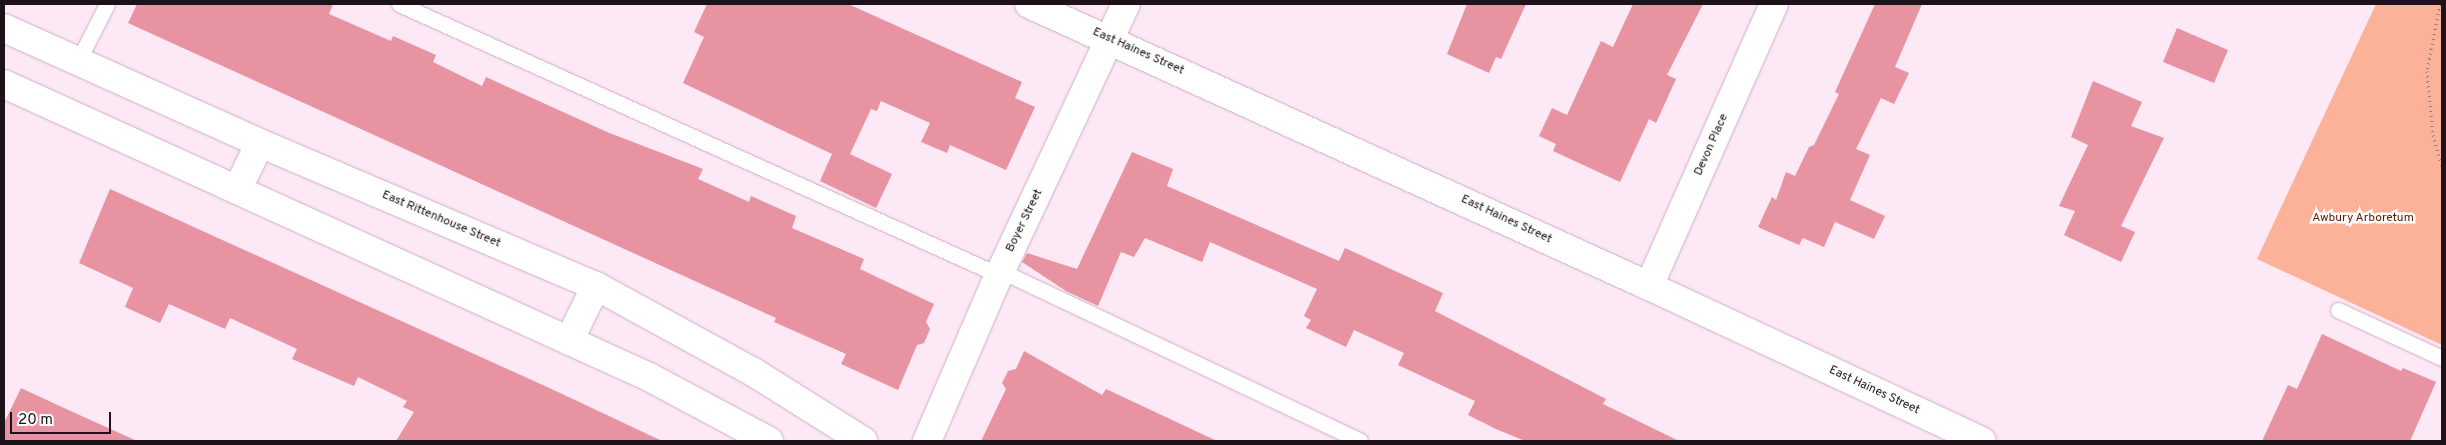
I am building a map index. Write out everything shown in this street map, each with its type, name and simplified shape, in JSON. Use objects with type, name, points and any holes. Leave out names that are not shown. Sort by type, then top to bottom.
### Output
[{"type":"street","name":"East Haines Street","points":[[1029,4],[1112,40],[1649,286],[1982,441]]},
{"type":"street","name":"Boyer Street","points":[[927,441],[1000,273],[1112,40],[1126,4]]},
{"type":"street","name":"Devon Place","points":[[1649,286],[1774,4]]},
{"type":"street","name":"East Rittenhouse Street","points":[[4,28],[260,143],[596,286],[755,373],[864,441]]},
{"type":"street","points":[[4,84],[569,341],[703,404],[769,441]]},
{"type":"street","points":[[237,190],[260,143]]},
{"type":"street","points":[[569,341],[596,286]]},
{"type":"lane","points":[[78,61],[107,4]]},
{"type":"lane","points":[[400,4],[1000,273],[1360,441]]},
{"type":"lane","points":[[2338,310],[2442,358]]},
{"type":"path","points":[[2440,4],[2427,71],[2433,135],[2442,167]]},
{"type":"green space","name":"Awbury Arboretum","points":[[2376,4],[2442,4],[2442,345],[2257,259]]},
{"type":"building","points":[[137,4],[333,4],[329,14],[391,41],[393,36],[436,55],[433,62],[482,86],[486,77],[607,132],[703,169],[698,179],[749,202],[751,196],[796,216],[792,228],[864,259],[860,269],[934,304],[926,322],[930,329],[924,343],[917,345],[898,390],[841,364],[846,354],[774,322],[776,318],[128,23]]},
{"type":"building","points":[[707,4],[848,4],[1022,82],[1015,98],[1035,107],[1006,170],[950,145],[947,153],[921,142],[930,123],[881,101],[877,111],[871,109],[850,154],[892,174],[876,208],[820,181],[832,154],[683,83],[704,37],[694,32]]},
{"type":"building","points":[[1467,4],[1526,4],[1501,59],[1496,57],[1489,73],[1447,54]]},
{"type":"building","points":[[1633,4],[1703,4],[1667,75],[1676,79],[1656,123],[1649,119],[1620,182],[1553,151],[1556,144],[1539,136],[1552,108],[1567,115],[1601,41],[1613,47]]},
{"type":"building","points":[[1875,4],[1922,4],[1895,67],[1909,73],[1894,104],[1881,98],[1856,149],[1870,155],[1850,200],[1885,216],[1874,239],[1835,222],[1824,247],[1803,238],[1799,245],[1758,227],[1772,197],[1776,200],[1786,172],[1795,176],[1809,147],[1814,145],[1839,94],[1835,92]]},
{"type":"building","points":[[2177,28],[2228,50],[2214,83],[2163,62]]},
{"type":"building","points":[[2093,81],[2142,102],[2131,126],[2164,138],[2121,226],[2135,232],[2121,262],[2064,235],[2075,211],[2059,206],[2088,145],[2071,137]]},
{"type":"building","points":[[1132,152],[1173,169],[1167,186],[1339,261],[1345,248],[1443,293],[1435,311],[1606,399],[1603,404],[1679,441],[1525,441],[1496,429],[1468,415],[1475,401],[1398,365],[1404,353],[1354,330],[1346,347],[1306,328],[1311,320],[1304,316],[1317,289],[1210,242],[1202,262],[1145,238],[1134,257],[1121,252],[1098,306],[1066,291],[1022,262],[1027,253],[1077,269]]},
{"type":"building","points":[[110,189],[662,441],[396,441],[414,412],[403,407],[407,401],[358,377],[354,386],[292,359],[297,349],[230,318],[225,329],[169,304],[160,323],[125,307],[133,288],[79,263]]},
{"type":"building","points":[[2322,334],[2401,371],[2403,368],[2436,382],[2410,441],[2262,441],[2288,385],[2297,389]]},
{"type":"building","points":[[1024,351],[1102,395],[1106,389],[1217,441],[981,441],[1006,389],[1002,383],[1008,371],[1016,369]]},
{"type":"building","points":[[21,388],[137,441],[4,441],[4,423]]}]
